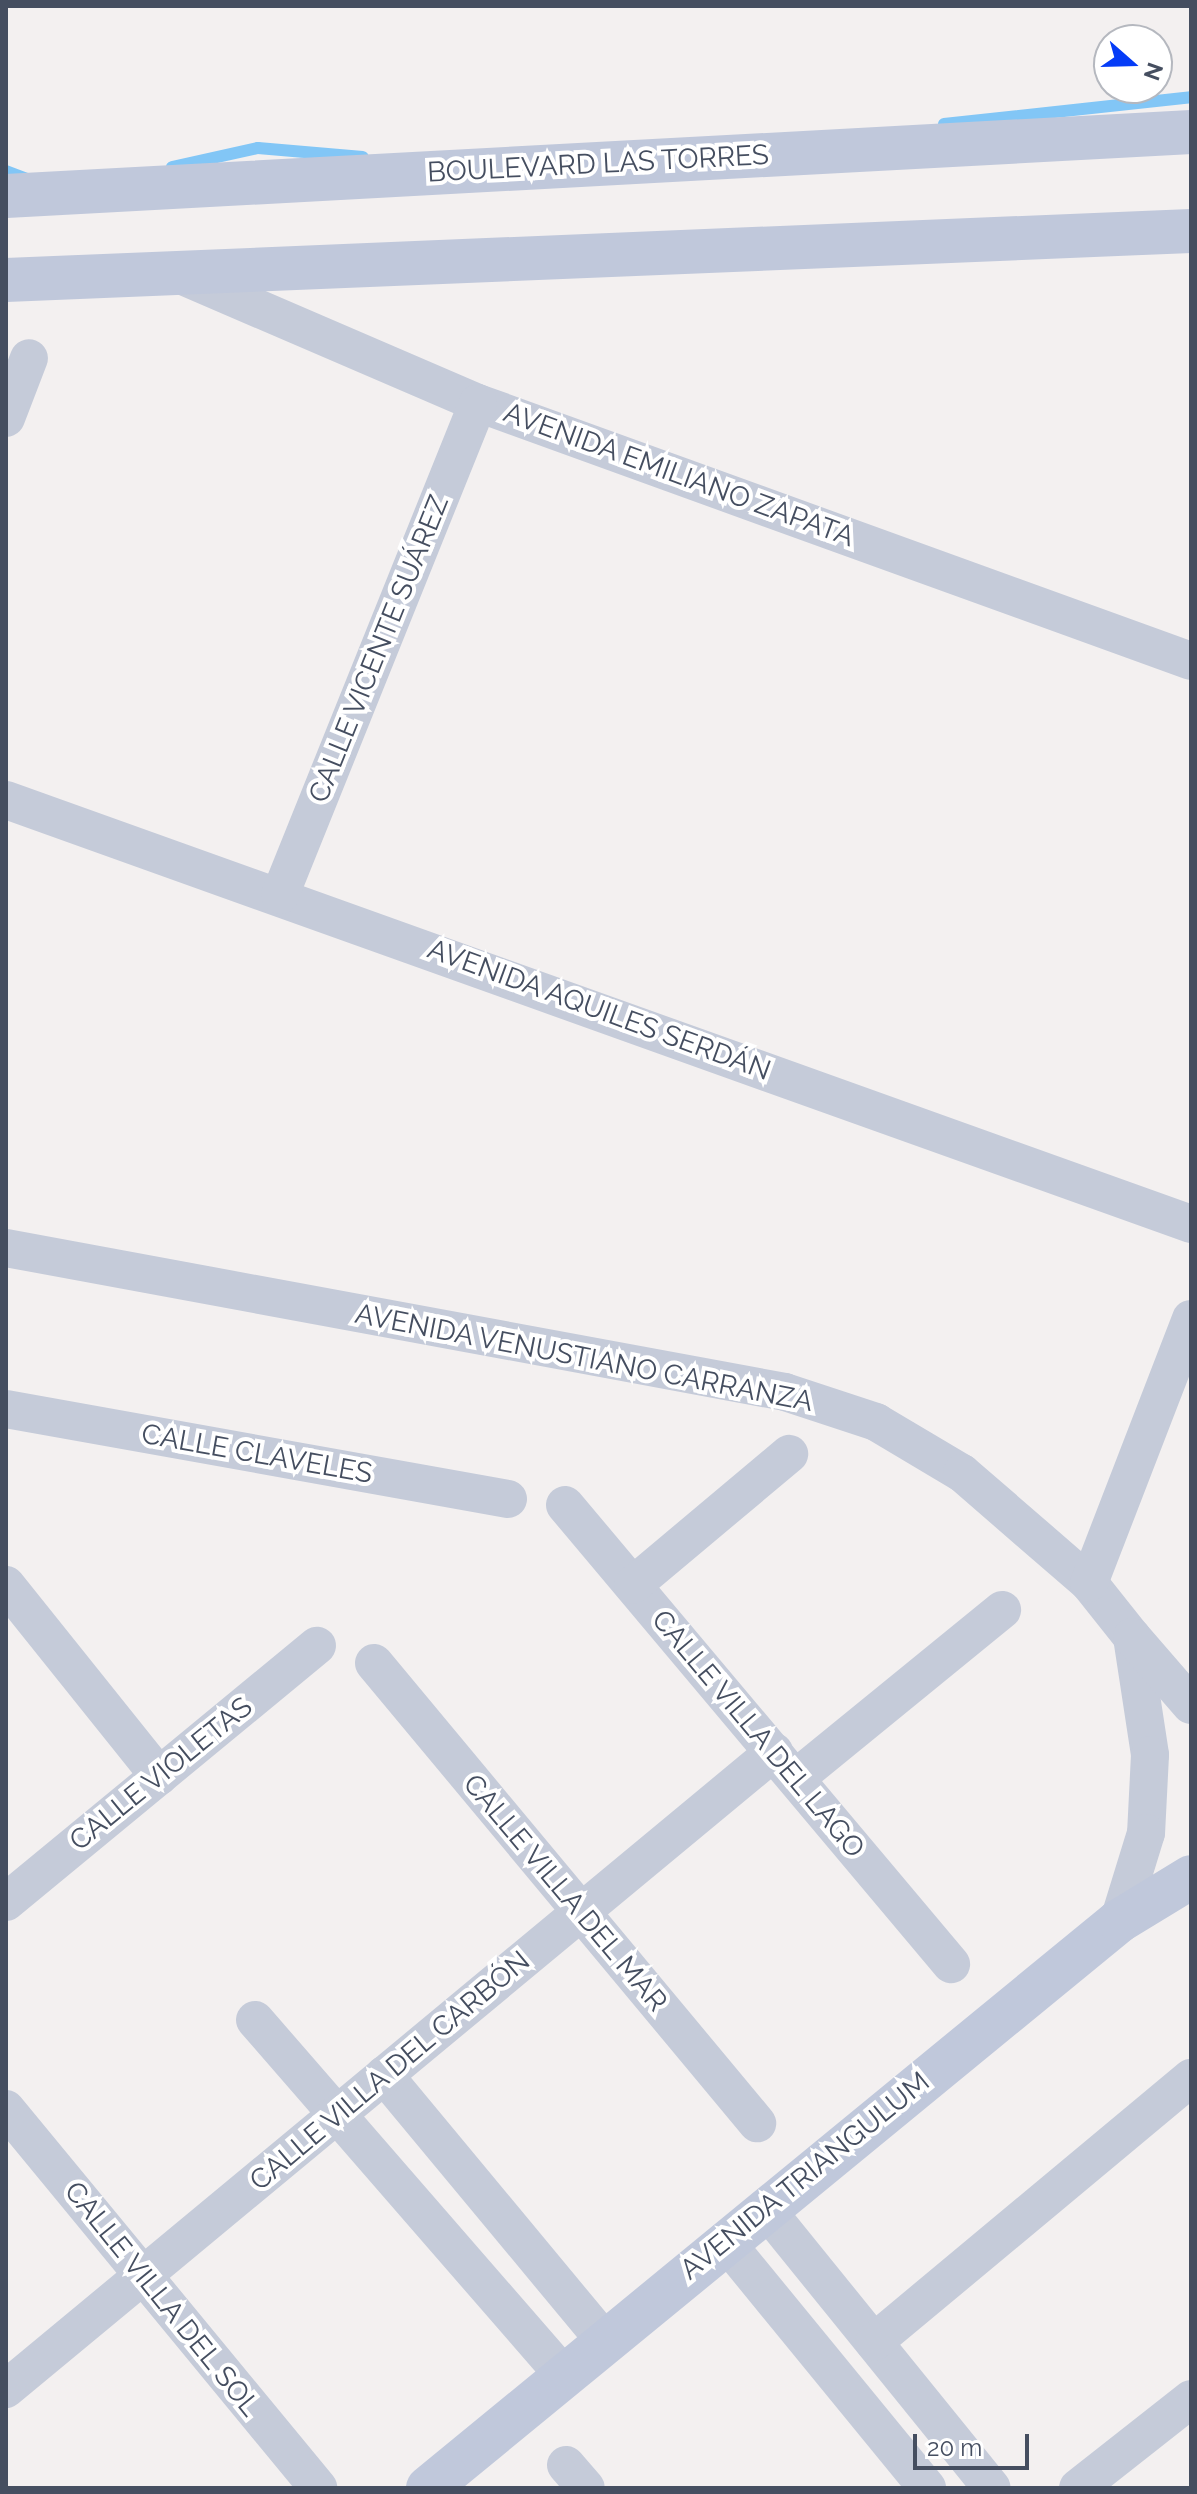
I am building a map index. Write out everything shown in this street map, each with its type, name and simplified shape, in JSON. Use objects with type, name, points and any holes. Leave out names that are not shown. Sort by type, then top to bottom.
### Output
[{"type":"main road","name":"BOULEVARD LAS TORRES","points":[[6,196],[1191,132]]},
{"type":"main road","points":[[6,280],[1191,231]]},
{"type":"main road","name":"AVENIDA TRIANGULUM","points":[[428,2488],[765,2208],[1119,1921],[1191,1877]]},
{"type":"street","name":"AVENIDA EMILIANO ZAPATA","points":[[173,272],[478,403],[1191,661]]},
{"type":"street","points":[[6,418],[29,358]]},
{"type":"street","name":"CALLE VICENTE SUÁREZ","points":[[280,895],[478,403]]},
{"type":"street","name":"AVENIDA AQUILES SERDÁN","points":[[6,800],[280,895],[1191,1224]]},
{"type":"street","name":"AVENIDA VENUSTIANO CARRANZA","points":[[6,1248],[785,1392],[876,1422],[962,1473],[1089,1583],[1191,1705]]},
{"type":"street","points":[[1089,1583],[1191,1319]]},
{"type":"street","name":"CALLE CLAVELES","points":[[6,1409],[508,1499]]},
{"type":"street","points":[[633,1585],[789,1454]]},
{"type":"street","name":"CALLE VILLA DEL LAGO","points":[[565,1505],[951,1964]]},
{"type":"street","points":[[6,1585],[159,1776]]},
{"type":"street","name":"CALLE VILLA DEL CARBÓN","points":[[6,2389],[581,1912],[1002,1610]]},
{"type":"street","name":"AVENIDA VENUSTIANO CARRANZA","points":[[1119,1921],[1146,1833],[1150,1755],[1132,1637]]},
{"type":"street","name":"CALLE VIOLETAS","points":[[6,1902],[317,1646]]},
{"type":"street","name":"CALLE VILLA DEL MAR","points":[[374,1663],[757,2123]]},
{"type":"street","points":[[255,2020],[564,2376]]},
{"type":"street","points":[[384,2075],[605,2341]]},
{"type":"street","points":[[874,2342],[1191,2078]]},
{"type":"street","name":"CALLE VILLA DEL SOL","points":[[6,2109],[318,2488]]},
{"type":"street","points":[[765,2208],[992,2488]]},
{"type":"street","points":[[725,2241],[927,2488]]},
{"type":"street","points":[[1078,2488],[1191,2399]]},
{"type":"waterway","points":[[944,124],[1191,97]]},
{"type":"waterway","points":[[172,167],[258,148],[363,157]]},
{"type":"waterway","points":[[6,171],[27,179]]}]
